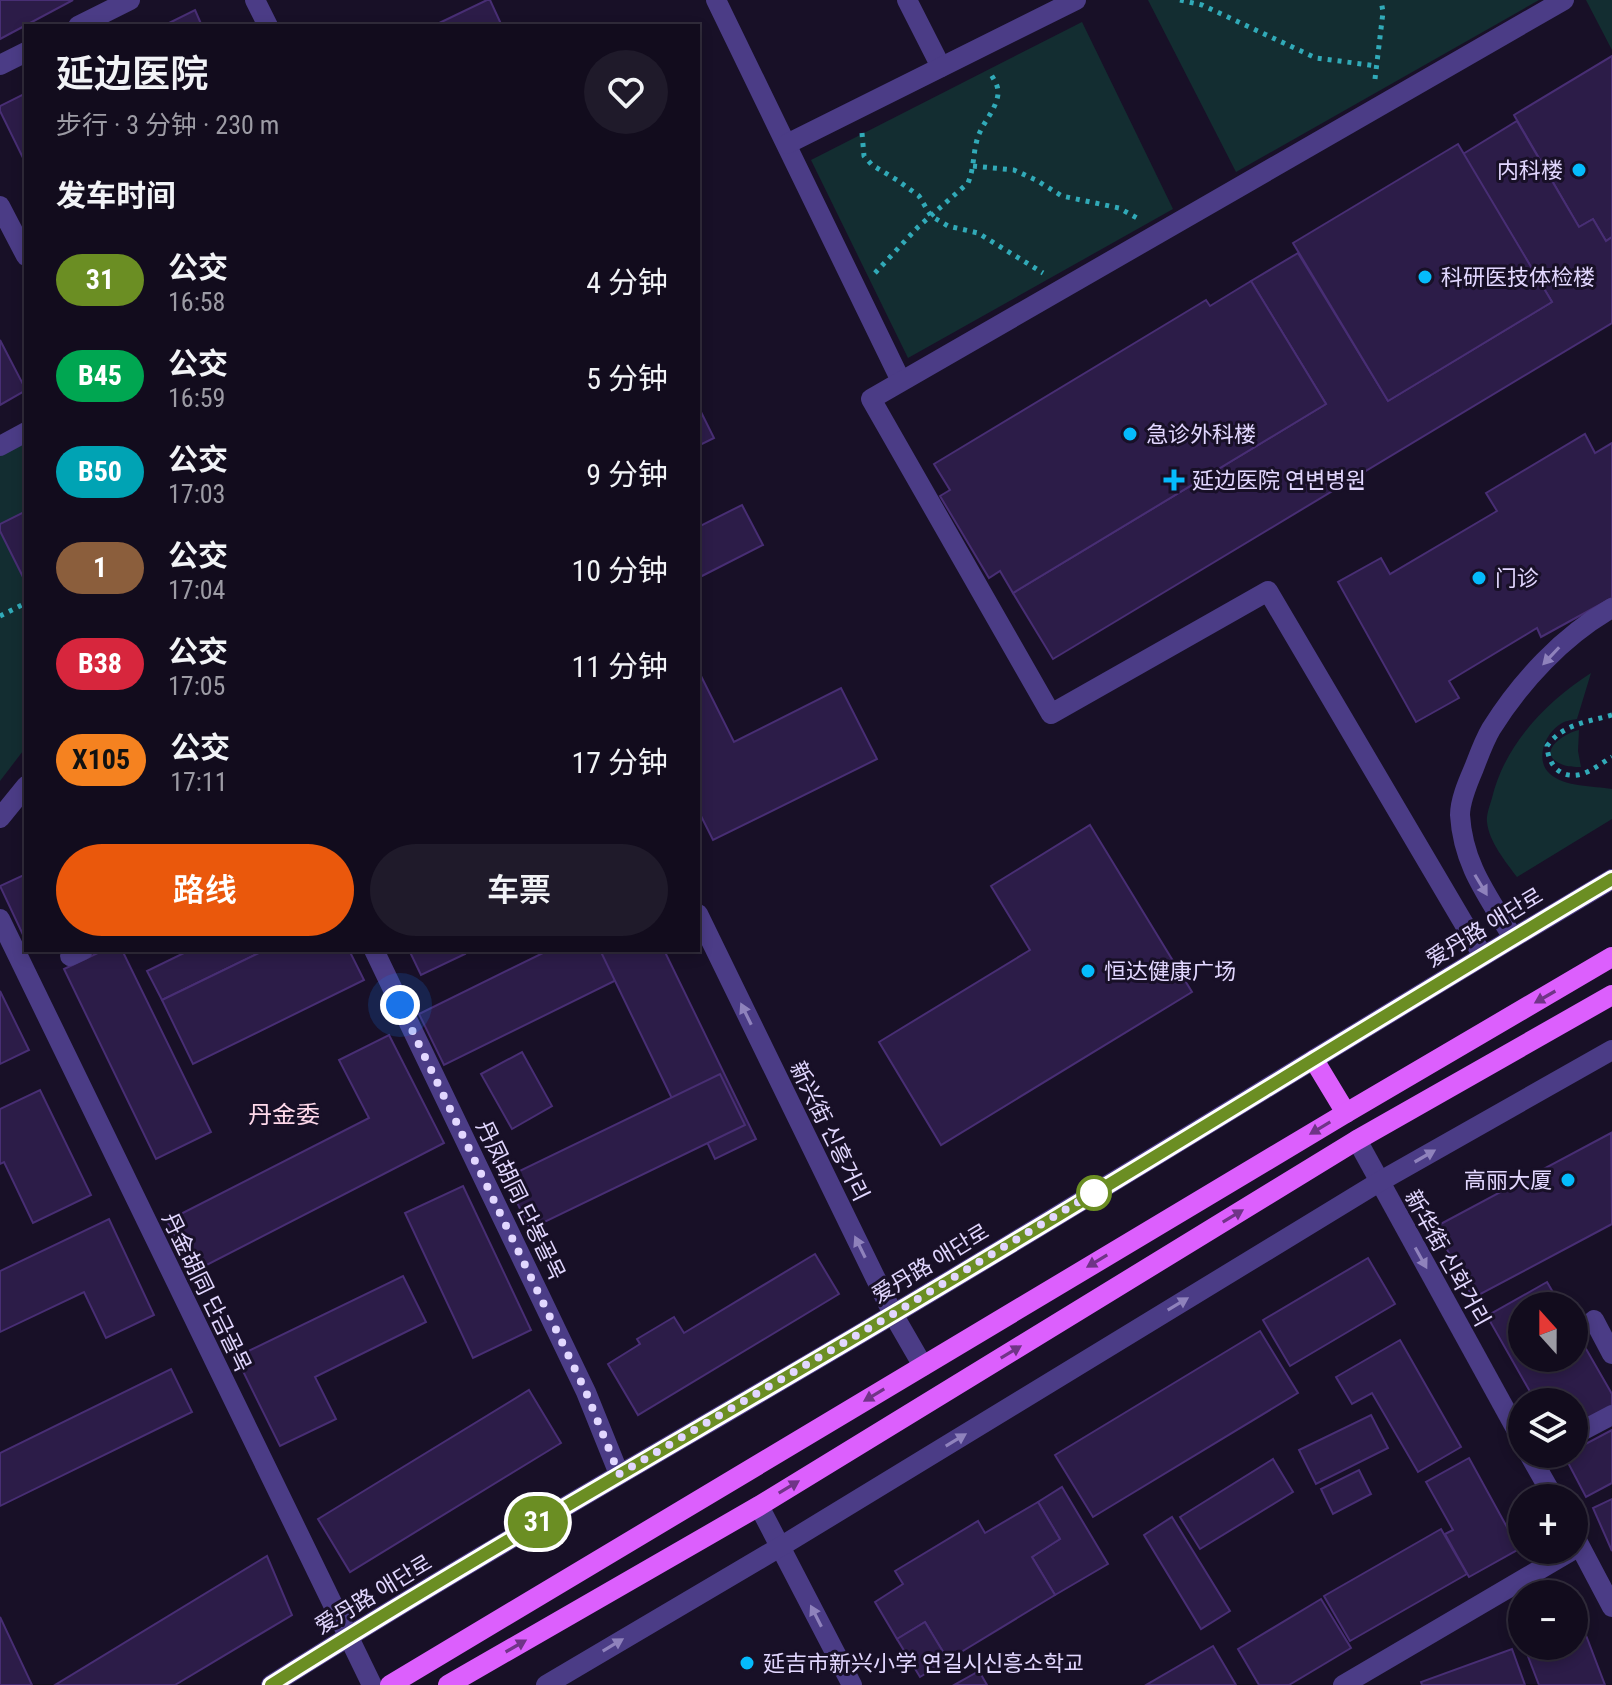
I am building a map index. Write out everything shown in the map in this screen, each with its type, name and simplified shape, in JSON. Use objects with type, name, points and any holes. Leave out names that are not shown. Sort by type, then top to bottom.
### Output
[{"type":"main road","points":[[390,1685],[1612,957]]},
{"type":"main road","points":[[448,1685],[759,1506],[1357,1140],[1612,995]]},
{"type":"main road","points":[[1314,1060],[1346,1113]]},
{"type":"street","points":[[82,24],[130,0]]},
{"type":"street","points":[[255,0],[267,24]]},
{"type":"street","points":[[716,0],[901,381]]},
{"type":"street","points":[[907,0],[941,67]]},
{"type":"street","points":[[787,144],[1076,0]]},
{"type":"street","points":[[1483,956],[1268,591],[1051,714],[871,399],[1564,0]]},
{"type":"street","points":[[0,65],[24,53]]},
{"type":"street","points":[[0,206],[24,252]]},
{"type":"street","points":[[0,446],[24,433]]},
{"type":"street","points":[[1513,938],[1474,874],[1465,849],[1460,811],[1469,779],[1490,730],[1521,687],[1563,643],[1612,608]]},
{"type":"street","points":[[0,818],[24,788]]},
{"type":"street","name":"爱丹路 애단로","points":[[271,1685],[619,1474],[893,1314],[1612,879]]},
{"type":"street","name":"新兴街 신흥거리","points":[[700,918],[893,1314],[923,1366]]},
{"type":"street","name":"丹金胡同 단금골목","points":[[0,919],[372,1685]]},
{"type":"street","name":"丹凤胡同 단봉골목","points":[[375,952],[586,1392],[619,1474]]},
{"type":"street","points":[[546,1685],[780,1547],[1379,1182],[1612,1050]]},
{"type":"street","name":"新华街 신화거리","points":[[1357,1140],[1508,1413]]},
{"type":"street","points":[[1594,1320],[1612,1354]]},
{"type":"street","points":[[1588,1428],[1612,1415]]},
{"type":"street","points":[[759,1506],[852,1685]]},
{"type":"street","points":[[1343,1685],[1544,1564]]},
{"type":"street","points":[[1586,1564],[1612,1607]]},
{"type":"path","points":[[1180,0],[1202,5],[1316,58],[1377,66]]},
{"type":"path","points":[[1370,111],[1383,12],[1381,0]]},
{"type":"path","points":[[858,291],[918,227],[968,183],[978,137],[999,92],[976,50]]},
{"type":"path","points":[[862,106],[864,156],[872,165],[919,196],[931,216],[948,226],[978,233],[1064,286]]},
{"type":"path","points":[[973,166],[1014,170],[1062,196],[1119,208],[1159,233]]},
{"type":"path","points":[[0,616],[24,604]]},
{"type":"path","points":[[1612,715],[1564,728],[1554,735],[1547,746],[1553,767],[1561,773],[1582,774],[1612,757]]},
{"type":"green space","points":[[1148,0],[1539,0],[1236,172]]},
{"type":"green space","points":[[1586,0],[1612,0],[1612,50]]},
{"type":"green space","points":[[1082,22],[1173,209],[908,358],[811,160]]},
{"type":"green space","points":[[24,444],[24,750],[0,781],[0,456]]},
{"type":"green space","points":[[1591,673],[1577,719],[1561,724],[1549,735],[1543,748],[1543,762],[1550,774],[1563,781],[1612,789],[1612,819],[1517,877],[1488,829],[1488,813],[1498,778],[1517,742],[1543,711]]},
{"type":"green space","points":[[1579,730],[1581,767],[1566,766],[1554,760],[1551,749],[1555,744]]},
{"type":"building","points":[[0,0],[73,0],[24,24],[0,39]]},
{"type":"building","points":[[490,0],[501,24],[437,24]]},
{"type":"building","points":[[195,10],[201,24],[167,24]]},
{"type":"building","name":"内科楼","points":[[1612,56],[1612,237],[1606,241],[1593,219],[1579,227],[1514,115]]},
{"type":"building","points":[[24,94],[24,160],[0,111],[0,106]]},
{"type":"building","points":[[1517,121],[1579,227],[1593,219],[1606,241],[1612,237],[1612,323],[1053,659],[1013,593],[1326,404],[1251,281],[1298,253],[1388,401],[1552,302],[1463,154]]},
{"type":"building","name":"科研医技体检楼","points":[[1458,144],[1552,302],[1388,401],[1293,243]]},
{"type":"building","name":"急诊外科楼","points":[[1251,281],[1326,404],[1013,593],[1000,571],[989,578],[940,496],[950,490],[934,464],[1206,300],[1210,306]]},
{"type":"building","points":[[0,340],[24,391],[0,405]]},
{"type":"building","points":[[700,410],[714,438],[700,445]]},
{"type":"building","name":"门诊","points":[[1585,434],[1595,453],[1612,443],[1612,598],[1541,637],[1537,628],[1449,681],[1459,698],[1416,722],[1338,582],[1381,558],[1390,574],[1497,511],[1486,493]]},
{"type":"building","points":[[742,505],[763,545],[700,577],[700,526]]},
{"type":"building","points":[[24,512],[24,579],[0,531],[0,524]]},
{"type":"building","points":[[700,674],[734,742],[841,688],[877,759],[713,840],[700,814]]},
{"type":"building","name":"恒达健康广场","points":[[1090,825],[1192,992],[941,1145],[879,1042],[1030,950],[991,886]]},
{"type":"building","points":[[24,875],[24,937],[0,886]]},
{"type":"building","points":[[100,952],[123,952],[211,1132],[156,1159],[64,969]]},
{"type":"building","points":[[186,952],[261,952],[162,1000],[147,971]]},
{"type":"building","points":[[261,952],[350,952],[364,980],[193,1064],[162,1000]]},
{"type":"building","points":[[410,952],[464,952],[465,954],[421,975]]},
{"type":"building","points":[[545,952],[658,952],[661,958],[444,1065],[419,1014]]},
{"type":"building","points":[[601,952],[665,952],[756,1139],[715,1159],[707,1142],[696,1148]]},
{"type":"building","points":[[0,991],[29,1050],[0,1064]]},
{"type":"building","points":[[389,1035],[444,1143],[193,1272],[167,1221],[369,1118],[339,1060]]},
{"type":"building","points":[[522,1052],[552,1106],[512,1129],[481,1074]]},
{"type":"building","points":[[720,1074],[745,1125],[530,1229],[505,1178]]},
{"type":"building","points":[[40,1090],[91,1195],[33,1223],[4,1162],[0,1164],[0,1109]]},
{"type":"building","name":"高丽大厦","points":[[1611,1133],[1612,1224],[1473,1298],[1435,1227]]},
{"type":"building","points":[[463,1186],[531,1330],[473,1358],[405,1213]]},
{"type":"building","points":[[109,1219],[154,1315],[106,1338],[84,1292],[0,1332],[0,1271]]},
{"type":"building","points":[[815,1254],[839,1294],[638,1415],[608,1364],[640,1344],[637,1339],[674,1317],[684,1333]]},
{"type":"building","points":[[1368,1258],[1395,1304],[1290,1366],[1263,1320]]},
{"type":"building","points":[[403,1276],[426,1322],[315,1377],[336,1419],[280,1446],[236,1357]]},
{"type":"building","points":[[1547,1282],[1553,1292],[1529,1292]]},
{"type":"building","points":[[1508,1304],[1508,1353],[1487,1316]]},
{"type":"building","points":[[1260,1331],[1298,1393],[1093,1517],[1055,1455]]},
{"type":"building","points":[[1400,1340],[1461,1447],[1418,1472],[1372,1393],[1352,1404],[1336,1377]]},
{"type":"building","points":[[1588,1352],[1612,1394],[1612,1409],[1588,1423],[1588,1388],[1528,1388],[1519,1372],[1588,1372]]},
{"type":"building","points":[[171,1369],[192,1412],[0,1506],[0,1453]]},
{"type":"building","points":[[529,1390],[561,1443],[350,1572],[318,1519]]},
{"type":"building","points":[[1371,1415],[1388,1448],[1316,1484],[1299,1450]]},
{"type":"building","points":[[1612,1430],[1612,1483],[1588,1496],[1588,1484],[1579,1484],[1571,1468],[1588,1468],[1588,1443]]},
{"type":"building","points":[[1469,1458],[1508,1529],[1508,1555],[1469,1577],[1445,1534],[1453,1530],[1426,1482]]},
{"type":"building","points":[[1273,1459],[1293,1492],[1200,1549],[1180,1517]]},
{"type":"building","points":[[1359,1470],[1371,1494],[1333,1514],[1321,1489]]},
{"type":"building","points":[[1062,1487],[1108,1564],[1055,1595],[1032,1557],[1060,1539],[1038,1502]]},
{"type":"building","points":[[1612,1499],[1612,1551],[1593,1508]]},
{"type":"building","points":[[1038,1502],[1060,1539],[1032,1557],[1055,1595],[948,1660],[925,1622],[897,1639],[875,1602],[903,1584],[895,1571],[978,1521],[985,1533]]},
{"type":"building","points":[[1172,1517],[1230,1611],[1201,1629],[1144,1535]]},
{"type":"building","points":[[1441,1529],[1467,1574],[1350,1641],[1324,1596]]},
{"type":"building","points":[[267,1556],[292,1615],[175,1685],[55,1685]]},
{"type":"building","points":[[1321,1599],[1351,1648],[1289,1685],[1259,1685],[1238,1649]]},
{"type":"building","points":[[0,1617],[32,1685],[0,1685]]},
{"type":"building","points":[[925,1622],[948,1660],[920,1677],[897,1639]]},
{"type":"building","points":[[1588,1641],[1605,1685],[1539,1685],[1529,1660],[1588,1660]]},
{"type":"building","points":[[1213,1646],[1236,1685],[1146,1685]]},
{"type":"building","points":[[1508,1650],[1508,1660],[1516,1660],[1525,1685],[1422,1685],[1421,1682]]},
{"type":"building","points":[[979,1671],[987,1685],[954,1685]]},
{"type":"bus line","name":"31","points":[[271,1685],[619,1474],[893,1314],[1612,879]]},
{"type":"place","name":"内科楼","points":[[1579,170]]},
{"type":"place","name":"科研医技体检楼","points":[[1425,277]]},
{"type":"place","name":"急诊外科楼","points":[[1130,434]]},
{"type":"place","name":"延边医院 연변병원","points":[[1174,480]]},
{"type":"place","name":"门诊","points":[[1479,578]]},
{"type":"place","name":"恒达健康广场","points":[[1088,971]]},
{"type":"place","name":"高丽大厦","points":[[1568,1180]]},
{"type":"place","name":"延吉市新兴小学 연길시신흥소학교","points":[[747,1663]]},
{"type":"district","name":"丹金委","points":[[284,1115]]},
{"type":"route","points":[[400,1005],[586,1392],[619,1474],[1103,1187],[1094,1193]]}]
